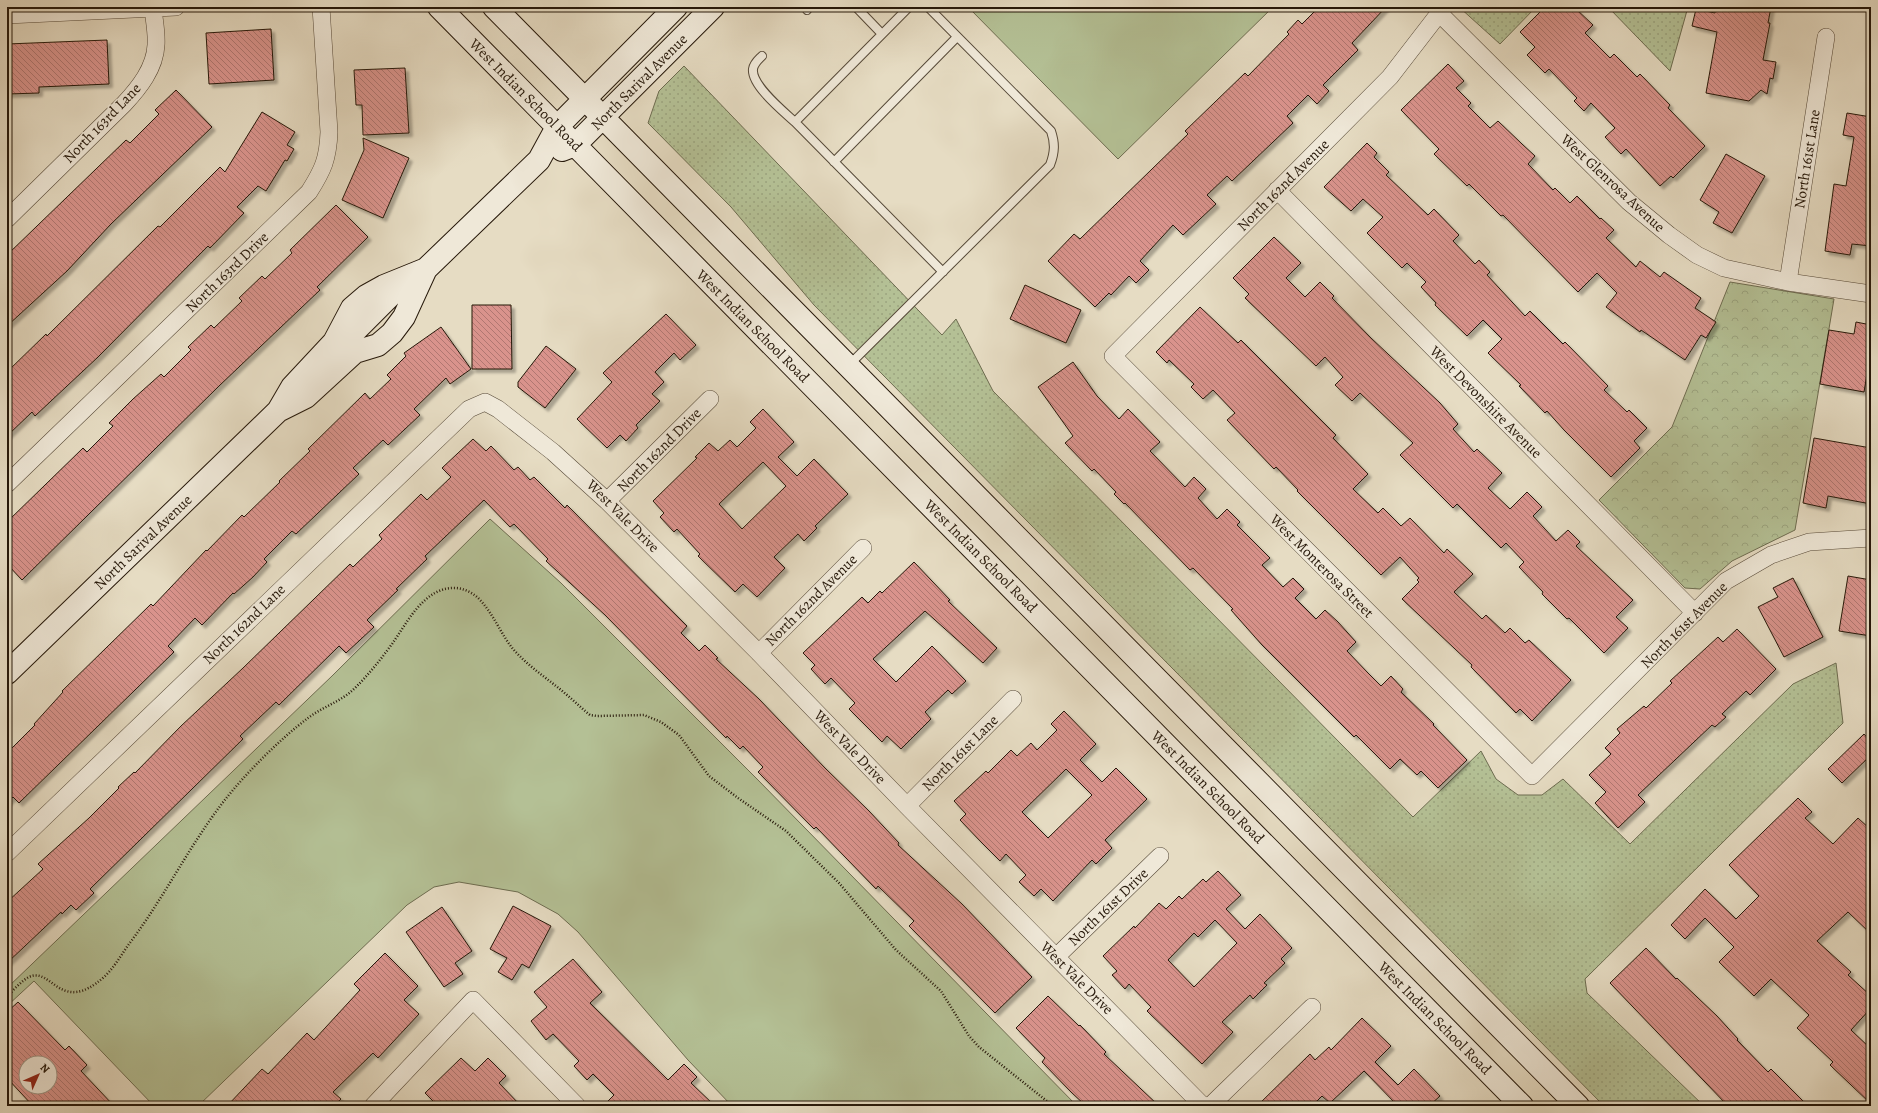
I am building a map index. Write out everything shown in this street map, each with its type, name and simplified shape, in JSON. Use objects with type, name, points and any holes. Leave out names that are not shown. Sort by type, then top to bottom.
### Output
[{"type":"main road","name":"West Indian School Road","points":[[439,7],[1522,1106]]},
{"type":"main road","points":[[494,7],[1578,1106]]},
{"type":"main road","name":"North Sarival Avenue","points":[[346,344],[352,308],[366,296],[384,286],[419,272],[539,160],[557,127],[676,7]]},
{"type":"main road","name":"North Sarival Avenue","points":[[539,160],[575,145],[713,7]]},
{"type":"main road","name":"North Sarival Avenue","points":[[7,673],[278,411],[292,387],[346,344],[378,345],[392,333],[404,317],[419,272]]},
{"type":"street","points":[[7,15],[176,7]]},
{"type":"street","name":"North 163rd Drive","points":[[7,484],[309,192],[320,174],[329,151],[330,132],[321,7]]},
{"type":"street","name":"North 163rd Lane","points":[[7,219],[124,104],[141,84],[154,58],[156,45],[153,8]]},
{"type":"street","name":"North 162nd Avenue","points":[[1113,356],[1390,77],[1442,11]]},
{"type":"street","name":"West Glenrosa Avenue","points":[[1442,11],[1629,202],[1669,236],[1698,256],[1724,268],[1788,282],[1871,294]]},
{"type":"street","name":"North 161st Lane","points":[[1788,282],[1826,37]]},
{"type":"street","name":"West Devonshire Avenue","points":[[1277,190],[1695,613]]},
{"type":"street","name":"West Monterosa Street","points":[[1113,356],[1532,776]]},
{"type":"street","name":"North 162nd Drive","points":[[607,501],[710,399]]},
{"type":"street","name":"West Vale Drive","points":[[485,402],[498,409],[553,452],[607,501],[759,653],[907,806],[1203,1106]]},
{"type":"street","name":"North 162nd Lane","points":[[7,853],[469,409],[485,402]]},
{"type":"street","name":"North 161st Avenue","points":[[1532,776],[1726,581],[1771,555],[1809,542],[1871,538]]},
{"type":"street","name":"North 162nd Avenue","points":[[759,653],[863,548]]},
{"type":"street","name":"North 161st Lane","points":[[907,806],[1013,700]]},
{"type":"street","name":"North 161st Drive","points":[[1056,958],[1160,856]]},
{"type":"street","points":[[373,1106],[473,1000],[577,1106]]},
{"type":"street","points":[[1210,1106],[1312,1007]]},
{"type":"lane","points":[[856,7],[882,34]]},
{"type":"lane","points":[[794,122],[909,7]]},
{"type":"lane","points":[[848,366],[1050,165],[1054,154],[1054,141],[1051,131],[928,7]]},
{"type":"lane","points":[[834,162],[957,37]]},
{"type":"lane","points":[[762,56],[755,63],[753,69],[757,84],[943,272]]},
{"type":"path","points":[[7,996],[26,979],[32,976],[44,978],[62,990],[71,993],[85,989],[104,977],[152,914],[189,851],[211,819],[236,787],[265,756],[300,725],[315,713],[340,700],[352,691],[375,666],[424,601],[444,589],[459,588],[468,591],[480,600],[506,639],[526,662],[590,714],[597,716],[644,715],[661,722],[679,735],[709,776],[786,831],[839,883],[896,950],[941,991],[969,1036],[979,1047],[1053,1106]]},
{"type":"green space","points":[[968,7],[1273,7],[1118,159]]},
{"type":"green space","points":[[1459,7],[1536,7],[1500,44]]},
{"type":"green space","points":[[1608,7],[1688,7],[1670,71]]},
{"type":"green space","points":[[684,66],[942,335],[956,319],[993,391],[1413,817],[1481,751],[1496,779],[1518,795],[1542,795],[1563,779],[1630,844],[1793,684],[1836,663],[1843,723],[1585,979],[1587,993],[1704,1106],[1604,1106],[814,305],[731,207],[648,123],[659,91]]},
{"type":"green space","points":[[1730,282],[1834,299],[1795,530],[1732,561],[1700,589],[1685,588],[1599,500],[1672,427]]},
{"type":"green space","points":[[490,519],[561,583],[757,779],[1077,1106],[732,1106],[688,1060],[578,932],[558,914],[518,892],[459,882],[434,887],[407,905],[198,1106],[154,1106],[34,981],[7,1006],[7,988],[332,676]]},
{"type":"building","points":[[1319,7],[1386,7],[1352,43],[1358,50],[1323,85],[1329,91],[1317,104],[1308,95],[1287,116],[1293,123],[1232,181],[1227,176],[1207,195],[1216,204],[1183,235],[1173,225],[1140,261],[1149,270],[1136,283],[1129,276],[1111,295],[1109,293],[1095,307],[1048,261],[1074,234],[1080,239],[1188,134],[1185,131],[1245,73],[1248,76],[1289,34],[1287,32],[1298,20],[1302,24]]},
{"type":"building","points":[[1545,7],[1574,7],[1593,25],[1585,33],[1610,58],[1614,54],[1637,77],[1640,74],[1670,105],[1668,108],[1705,146],[1673,178],[1671,176],[1660,186],[1626,149],[1621,154],[1605,137],[1615,128],[1591,103],[1584,111],[1574,101],[1577,98],[1549,69],[1545,73],[1527,55],[1535,47],[1520,32]]},
{"type":"building","points":[[1716,7],[1771,7],[1768,23],[1770,23],[1763,60],[1776,62],[1773,79],[1770,78],[1767,94],[1761,90],[1749,101],[1706,93],[1717,32],[1692,26],[1696,9],[1715,13]]},
{"type":"building","points":[[271,29],[274,80],[209,84],[206,33]]},
{"type":"building","points":[[107,40],[109,84],[39,87],[39,93],[7,94],[7,44]]},
{"type":"building","points":[[1448,64],[1464,81],[1456,88],[1471,103],[1468,106],[1490,128],[1498,121],[1535,156],[1528,164],[1553,190],[1555,188],[1570,203],[1577,196],[1600,219],[1601,218],[1614,230],[1606,238],[1636,267],[1640,261],[1660,277],[1664,272],[1701,298],[1695,308],[1716,322],[1706,338],[1701,335],[1685,360],[1641,330],[1640,332],[1606,307],[1617,293],[1597,273],[1578,292],[1503,215],[1501,216],[1469,184],[1467,186],[1434,154],[1439,149],[1401,110]]},
{"type":"building","points":[[405,68],[409,133],[363,135],[362,105],[356,105],[354,70]]},
{"type":"building","points":[[176,90],[212,127],[111,224],[67,271],[7,326],[7,255],[126,140],[130,143],[159,114],[155,110]]},
{"type":"building","points":[[262,112],[295,132],[287,145],[294,149],[287,161],[285,160],[266,191],[258,186],[237,207],[244,213],[210,248],[208,246],[98,357],[35,416],[32,412],[7,436],[7,372],[46,334],[47,336],[220,167],[225,172]]},
{"type":"building","points":[[1847,113],[1871,117],[1871,246],[1852,244],[1850,255],[1825,251],[1834,184],[1846,186],[1854,137],[1843,135]]},
{"type":"building","points":[[363,138],[409,158],[383,218],[342,200],[364,150]]},
{"type":"building","points":[[1367,143],[1377,153],[1374,157],[1389,172],[1386,175],[1428,215],[1434,209],[1459,235],[1453,241],[1475,264],[1479,260],[1490,272],[1487,275],[1525,316],[1530,311],[1563,344],[1565,342],[1608,386],[1604,390],[1627,412],[1629,410],[1647,428],[1634,441],[1640,448],[1611,477],[1547,411],[1545,413],[1519,386],[1521,385],[1488,353],[1502,339],[1483,320],[1467,336],[1435,305],[1436,303],[1421,287],[1426,282],[1407,263],[1402,268],[1367,233],[1383,217],[1363,199],[1351,211],[1324,187]]},
{"type":"building","points":[[1726,154],[1765,176],[1732,233],[1713,223],[1719,212],[1700,200]]},
{"type":"building","points":[[336,205],[368,237],[317,287],[320,290],[219,386],[22,580],[7,564],[7,522],[83,448],[87,452],[113,426],[109,423],[133,399],[161,374],[164,377],[191,350],[188,347],[211,325],[214,328],[242,301],[239,298],[262,276],[265,279],[292,253],[290,250]]},
{"type":"building","points":[[1274,237],[1301,263],[1286,278],[1305,297],[1320,282],[1334,296],[1332,298],[1371,338],[1440,403],[1458,424],[1453,429],[1474,452],[1477,449],[1502,473],[1488,488],[1510,509],[1527,492],[1542,507],[1533,516],[1556,541],[1568,530],[1580,542],[1576,546],[1633,600],[1616,617],[1628,628],[1604,653],[1569,618],[1567,619],[1542,594],[1543,592],[1519,567],[1524,562],[1506,543],[1501,548],[1457,504],[1453,508],[1400,455],[1413,443],[1360,393],[1352,401],[1335,385],[1343,377],[1325,357],[1316,366],[1245,298],[1249,294],[1233,278]]},
{"type":"building","points":[[1025,285],[1081,310],[1066,343],[1010,319]]},
{"type":"building","points":[[472,305],[511,305],[512,369],[472,369]]},
{"type":"building","points":[[1200,307],[1238,343],[1241,340],[1336,435],[1333,438],[1368,474],[1353,489],[1378,513],[1383,508],[1401,526],[1410,518],[1444,553],[1447,549],[1473,574],[1454,592],[1482,619],[1486,615],[1505,633],[1510,628],[1525,643],[1529,640],[1571,680],[1532,721],[1520,709],[1516,713],[1471,667],[1472,665],[1402,599],[1419,582],[1417,580],[1419,578],[1400,557],[1381,575],[1297,491],[1298,490],[1276,467],[1274,469],[1227,420],[1235,413],[1213,390],[1203,399],[1191,387],[1194,384],[1169,360],[1167,363],[1156,352]]},
{"type":"building","points":[[666,314],[696,345],[680,360],[674,353],[655,372],[664,382],[652,394],[660,401],[636,425],[638,428],[626,441],[620,435],[607,448],[577,419],[612,382],[603,373]]},
{"type":"building","points":[[1856,322],[1871,325],[1871,350],[1864,392],[1820,384],[1829,330],[1854,334]]},
{"type":"building","points":[[441,327],[471,369],[450,384],[446,378],[414,409],[420,415],[388,445],[383,440],[353,468],[359,474],[296,534],[292,531],[264,559],[267,562],[253,577],[234,594],[233,593],[202,625],[195,618],[168,646],[174,652],[19,803],[13,797],[7,803],[7,753],[35,725],[34,724],[63,692],[62,691],[151,604],[153,606],[206,550],[207,551],[242,515],[244,517],[280,482],[279,481],[310,451],[308,449],[365,393],[370,399],[391,379],[387,375],[406,356],[404,353]]},
{"type":"building","points":[[546,346],[576,369],[545,408],[518,387],[518,382]]},
{"type":"building","points":[[1073,362],[1097,396],[1119,419],[1128,409],[1160,442],[1150,451],[1185,487],[1194,477],[1206,489],[1198,498],[1217,519],[1227,509],[1240,522],[1237,525],[1270,558],[1262,565],[1283,587],[1293,578],[1304,589],[1295,598],[1316,619],[1325,610],[1338,622],[1356,642],[1347,651],[1368,673],[1381,686],[1391,676],[1403,689],[1401,692],[1434,724],[1433,725],[1467,760],[1438,788],[1421,771],[1417,775],[1400,759],[1390,769],[1356,735],[1354,737],[1262,645],[1231,610],[1233,609],[1193,568],[1190,570],[1125,503],[1124,504],[1114,494],[1116,492],[1094,469],[1092,471],[1065,443],[1073,436],[1038,387]]},
{"type":"building","points":[[763,409],[794,442],[778,457],[797,476],[814,459],[848,494],[815,526],[817,528],[804,541],[798,534],[774,557],[785,568],[757,597],[743,584],[735,592],[698,556],[700,554],[677,529],[674,532],[660,517],[664,513],[653,501],[697,458],[695,457],[709,443],[718,451],[730,440],[737,447],[756,428],[750,422]],"holes":[[[763,462],[786,486],[742,529],[719,504]]]},
{"type":"building","points":[[1814,438],[1871,448],[1871,504],[1828,496],[1826,508],[1803,503]]},
{"type":"building","points":[[473,439],[486,451],[491,446],[514,470],[518,467],[530,480],[534,477],[565,508],[567,505],[687,626],[681,633],[699,651],[705,645],[718,658],[716,659],[759,699],[825,768],[869,811],[899,843],[898,845],[962,904],[1032,977],[995,1013],[909,926],[914,921],[878,886],[876,889],[816,827],[814,829],[758,772],[763,767],[743,746],[740,749],[727,736],[726,738],[605,615],[546,561],[548,559],[514,524],[510,527],[484,500],[425,556],[427,559],[367,620],[374,627],[346,653],[339,646],[279,705],[276,702],[240,736],[243,739],[90,889],[94,893],[76,910],[71,905],[62,914],[61,912],[7,963],[7,902],[43,869],[38,864],[89,818],[119,788],[118,787],[134,772],[135,773],[181,726],[350,564],[353,567],[382,539],[379,535],[421,494],[427,500],[451,477],[442,468]]},
{"type":"building","points":[[914,562],[950,600],[948,601],[997,648],[983,663],[925,611],[873,659],[896,682],[932,646],[966,681],[952,694],[948,690],[925,712],[931,719],[901,749],[887,736],[882,742],[849,709],[855,703],[831,678],[825,684],[811,669],[815,665],[803,653],[862,597],[868,603],[880,591],[882,593]]},
{"type":"building","points":[[1848,576],[1871,580],[1871,636],[1839,631]]},
{"type":"building","points":[[1793,578],[1823,637],[1784,657],[1758,607],[1778,597],[1773,588]]},
{"type":"building","points":[[1737,629],[1776,669],[1750,695],[1746,691],[1722,714],[1726,717],[1715,727],[1712,725],[1638,795],[1645,802],[1618,828],[1595,803],[1606,792],[1589,775],[1611,754],[1605,748],[1620,733],[1617,729],[1644,706],[1646,708],[1672,683],[1670,681],[1718,637],[1723,642]]},
{"type":"building","points":[[1064,711],[1096,744],[1080,760],[1102,782],[1116,768],[1147,799],[1105,840],[1112,848],[1096,864],[1092,860],[1053,901],[1041,889],[1034,896],[1019,882],[1026,875],[1006,854],[1000,861],[982,843],[960,820],[966,814],[954,801],[986,771],[988,773],[1011,750],[1017,756],[1031,743],[1037,750],[1057,730],[1051,724]],"holes":[[[1066,769],[1092,795],[1048,838],[1022,812]]]},
{"type":"building","points":[[1864,734],[1871,742],[1871,755],[1842,783],[1828,769]]},
{"type":"building","points":[[1798,798],[1812,812],[1805,818],[1833,844],[1858,818],[1871,830],[1871,934],[1848,912],[1817,941],[1851,972],[1848,975],[1871,996],[1871,1008],[1851,1030],[1871,1049],[1871,1104],[1830,1065],[1833,1062],[1797,1028],[1809,1015],[1771,979],[1754,996],[1719,962],[1734,947],[1705,918],[1685,939],[1671,925],[1705,889],[1736,919],[1759,896],[1729,865]]},
{"type":"building","points":[[1218,871],[1241,895],[1226,909],[1245,929],[1260,914],[1292,948],[1281,959],[1285,963],[1264,983],[1267,985],[1253,999],[1250,995],[1222,1022],[1233,1032],[1202,1064],[1147,1011],[1151,1007],[1129,984],[1125,989],[1112,975],[1117,971],[1103,956],[1134,926],[1135,928],[1159,903],[1166,909],[1179,896],[1182,899],[1203,879],[1206,882]],"holes":[[[1215,920],[1237,943],[1194,987],[1168,960],[1194,933],[1198,937]]]},
{"type":"building","points":[[513,906],[551,926],[529,968],[522,964],[512,980],[498,972],[507,958],[490,949]]},
{"type":"building","points":[[442,907],[472,951],[455,963],[463,974],[444,987],[406,932]]},
{"type":"building","points":[[1646,948],[1676,979],[1677,978],[1717,1016],[1738,1039],[1737,1040],[1768,1072],[1771,1069],[1808,1106],[1728,1106],[1610,983]]},
{"type":"building","points":[[385,953],[418,986],[404,1000],[419,1014],[378,1058],[373,1053],[333,1092],[341,1099],[334,1106],[227,1106],[262,1069],[268,1074],[307,1033],[314,1040],[360,990],[354,984]]},
{"type":"building","points":[[573,959],[602,992],[590,1003],[668,1080],[684,1064],[697,1077],[691,1083],[715,1106],[603,1106],[614,1095],[593,1074],[587,1080],[574,1066],[579,1061],[553,1034],[546,1040],[531,1021],[547,1007],[534,992]]},
{"type":"building","points":[[1048,996],[1079,1026],[1080,1025],[1106,1052],[1104,1054],[1159,1106],[1086,1106],[1071,1092],[1042,1062],[1045,1058],[1016,1028]]},
{"type":"building","points":[[18,1002],[65,1050],[69,1046],[87,1065],[81,1071],[114,1106],[33,1106],[23,1095],[58,1095],[58,1055],[18,1055],[18,1090],[7,1078],[7,1012]]},
{"type":"building","points":[[1362,1018],[1391,1046],[1375,1062],[1398,1085],[1414,1069],[1440,1096],[1429,1106],[1398,1106],[1364,1071],[1330,1103],[1322,1096],[1312,1106],[1257,1106],[1310,1054],[1315,1060],[1329,1047],[1331,1050]]},
{"type":"building","points":[[461,1058],[475,1071],[488,1058],[506,1076],[499,1083],[521,1106],[438,1106],[425,1093]]}]
